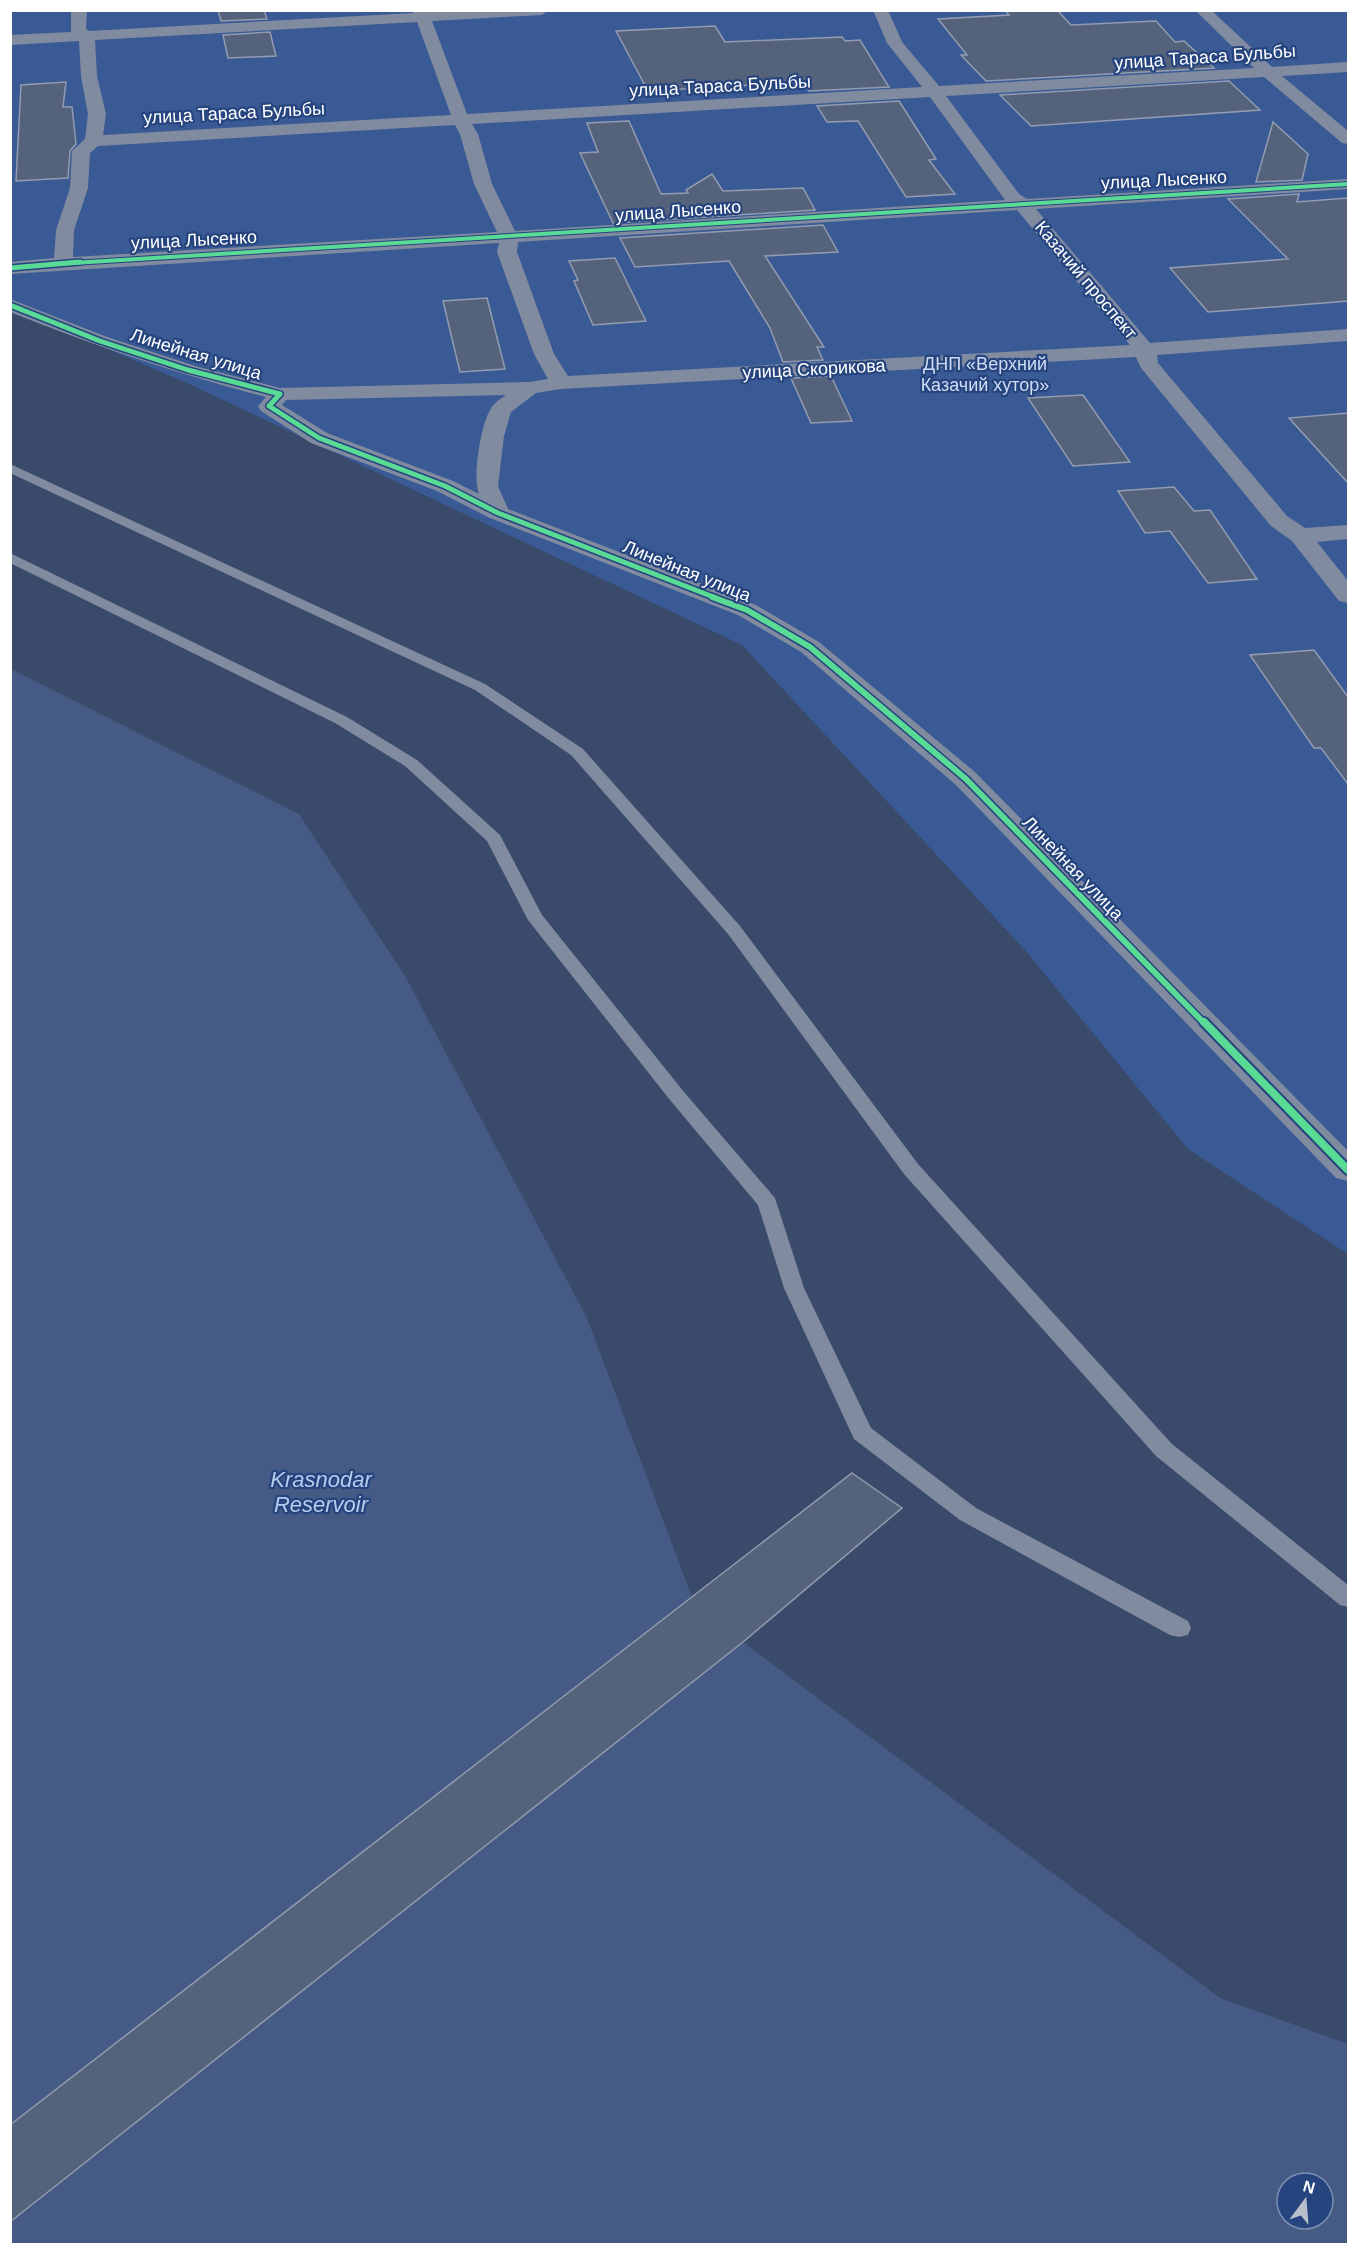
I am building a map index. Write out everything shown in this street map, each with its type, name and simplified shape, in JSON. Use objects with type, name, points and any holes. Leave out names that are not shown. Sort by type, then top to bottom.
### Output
[{"type":"street","points":[[79,10],[78,31],[87,36]]},
{"type":"street","points":[[10,40],[422,14],[542,10]]},
{"type":"street","name":"Казачий проспект","points":[[880,10],[896,43],[936,93],[1013,198],[1021,203],[1144,350],[1148,364],[1279,521],[1300,536],[1348,596]]},
{"type":"street","points":[[1202,10],[1268,72],[1348,139]]},
{"type":"street","points":[[422,14],[461,120],[469,134],[483,184],[509,237],[507,252],[544,354],[561,383]]},
{"type":"street","points":[[63,262],[65,230],[79,188],[81,151],[93,141],[97,114],[89,76],[87,36]]},
{"type":"street","name":"улица Тараса Бульбы","points":[[93,141],[1348,68]]},
{"type":"street","name":"улица Лысенко","points":[[10,268],[63,262],[509,237],[1348,184]]},
{"type":"street","name":"Линейная улица","points":[[10,305],[100,341],[188,370],[280,394],[269,406],[319,438],[445,486],[498,513],[747,610],[810,647],[966,779],[1348,1170]]},
{"type":"street","name":"улица Скорикова","points":[[280,394],[530,388],[561,383],[1144,350],[1348,335]]},
{"type":"street","points":[[498,513],[487,486],[493,436],[501,409],[530,388]]},
{"type":"street","points":[[1300,536],[1348,532]]},
{"type":"lane","points":[[10,468],[480,687],[577,752],[734,930],[911,1169],[1156,1441],[1348,1598]]},
{"type":"lane","points":[[10,557],[341,720],[411,763],[494,839],[534,916],[677,1096],[768,1203],[794,1288],[862,1433],[968,1514],[1179,1628]]},
{"type":"green space","name":"ДНП «Верхний Казачий хутор»","points":[[11,11],[1348,11],[1348,1254],[1188,1149],[1025,950],[742,645],[185,382],[11,308]]},
{"type":"water","name":"Krasnodar Reservoir","points":[[11,669],[299,814],[405,976],[587,1318],[692,1597],[11,2125]]},
{"type":"water","points":[[743,1642],[1220,1998],[1348,2044],[1348,2244],[11,2244],[11,2222]]},
{"type":"building","points":[[218,10],[264,10],[267,19],[221,21]]},
{"type":"building","points":[[1005,10],[1057,10],[1071,25],[1156,21],[1175,42],[1184,41],[1214,68],[986,81],[961,55],[967,55],[938,19],[1009,15]]},
{"type":"building","points":[[715,26],[725,42],[842,37],[845,41],[860,40],[889,87],[809,91],[803,82],[648,91],[616,31]]},
{"type":"building","points":[[270,32],[276,56],[228,58],[223,35]]},
{"type":"building","points":[[1229,81],[1260,110],[1031,126],[1000,95]]},
{"type":"building","points":[[66,82],[63,107],[72,107],[76,144],[70,151],[68,178],[16,181],[21,85]]},
{"type":"building","points":[[899,101],[936,159],[929,160],[955,194],[906,197],[858,121],[827,122],[817,106]]},
{"type":"building","points":[[629,121],[661,194],[688,193],[686,190],[712,174],[723,191],[803,188],[815,210],[613,223],[580,153],[598,152],[587,123]]},
{"type":"building","points":[[1273,122],[1308,154],[1302,180],[1256,182]]},
{"type":"building","points":[[1299,194],[1297,202],[1348,198],[1348,301],[1208,312],[1170,268],[1288,259],[1228,199]]},
{"type":"building","points":[[823,225],[838,252],[765,256],[824,347],[817,347],[823,360],[783,362],[770,328],[729,261],[635,267],[620,238]]},
{"type":"building","points":[[615,258],[646,321],[593,325],[574,281],[578,280],[569,261]]},
{"type":"building","points":[[487,298],[505,369],[460,372],[443,301]]},
{"type":"building","points":[[831,376],[852,421],[811,423],[791,378]]},
{"type":"building","points":[[1083,395],[1130,462],[1073,466],[1028,398]]},
{"type":"building","points":[[1348,413],[1348,483],[1289,418]]},
{"type":"building","points":[[1174,487],[1194,511],[1210,510],[1257,579],[1208,583],[1170,531],[1145,533],[1118,491]]},
{"type":"building","points":[[1314,650],[1348,697],[1348,784],[1321,748],[1314,748],[1250,655]]},
{"type":"building","points":[[852,1473],[902,1508],[743,1642],[10,2222],[10,2125]]},
{"type":"cycle path","points":[[10,268],[1348,184]]},
{"type":"cycle path","points":[[10,305],[100,341],[188,370],[280,394],[269,406],[319,438],[445,486],[498,513],[747,610],[810,647],[966,779],[1348,1170]]}]
